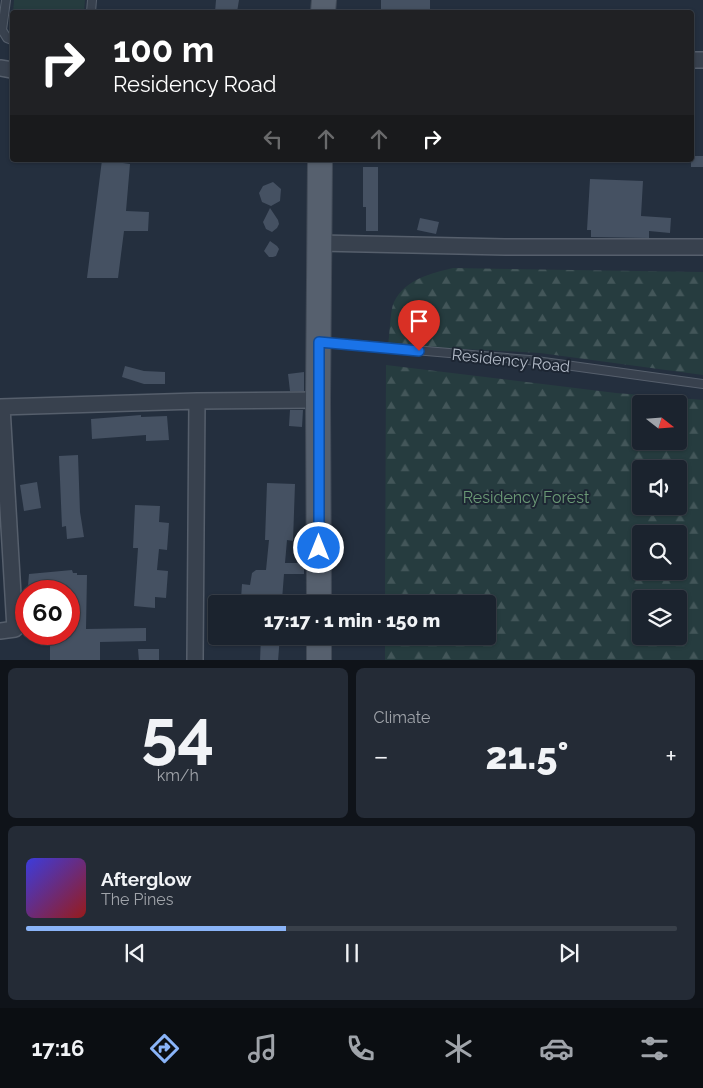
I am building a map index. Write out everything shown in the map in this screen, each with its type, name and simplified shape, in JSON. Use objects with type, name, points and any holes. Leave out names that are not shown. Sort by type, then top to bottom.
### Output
[{"type":"main road","points":[[319,595],[320,162]]},
{"type":"main road","points":[[319,645],[319,660]]},
{"type":"street","points":[[319,243],[505,247],[703,246]]},
{"type":"street","points":[[0,631],[15,628],[1,406],[318,400]]},
{"type":"street","points":[[195,660],[197,401]]},
{"type":"lane","points":[[6,0],[2,30],[10,39]]},
{"type":"lane","name":"Residency Road","points":[[319,342],[529,360],[703,384]]},
{"type":"green space","points":[[14,0],[85,0],[84,10],[13,10]]},
{"type":"green space","points":[[453,268],[703,272],[703,375],[540,353],[388,345],[393,306],[399,294],[412,282],[420,278]]},
{"type":"green space","name":"Residency Forest","points":[[386,365],[641,395],[632,395],[632,450],[688,450],[688,399],[703,400],[703,660],[385,660],[385,645],[496,645],[496,595],[385,595]]},
{"type":"building","points":[[216,0],[239,0],[237,10],[215,10]]},
{"type":"building","points":[[381,0],[430,0],[430,10],[381,10]]},
{"type":"building","points":[[694,156],[703,156],[703,167],[691,167],[691,162],[694,162]]},
{"type":"building","points":[[102,162],[130,164],[126,211],[149,212],[148,231],[124,231],[118,278],[87,278]]},
{"type":"building","points":[[363,167],[378,167],[378,231],[366,231],[366,207],[363,207]]},
{"type":"building","points":[[590,179],[643,181],[641,216],[671,218],[670,233],[649,231],[649,238],[591,237],[591,230],[587,230]]},
{"type":"building","points":[[273,182],[281,189],[280,201],[271,206],[262,202],[259,193],[263,186]]},
{"type":"building","points":[[270,208],[279,224],[272,232],[266,229],[263,222]]},
{"type":"building","points":[[420,218],[439,222],[436,234],[417,230]]},
{"type":"building","points":[[270,241],[279,249],[276,256],[273,257],[269,257],[264,251]]},
{"type":"building","points":[[125,366],[144,371],[165,372],[165,384],[144,384],[122,377]]},
{"type":"building","points":[[304,372],[304,391],[290,391],[288,374]]},
{"type":"building","points":[[290,410],[303,410],[302,427],[289,426]]},
{"type":"building","points":[[141,415],[141,417],[167,416],[169,440],[146,441],[146,435],[92,439],[91,419]]},
{"type":"building","points":[[78,455],[80,512],[84,537],[67,539],[66,526],[62,527],[59,456]]},
{"type":"building","points":[[37,482],[41,508],[24,511],[20,485]]},
{"type":"building","points":[[267,483],[295,484],[293,541],[287,540],[285,563],[304,563],[304,574],[284,574],[282,595],[241,595],[242,584],[250,585],[252,573],[256,570],[266,570],[269,540],[265,540]]},
{"type":"building","points":[[135,505],[160,506],[159,522],[169,523],[167,550],[159,549],[157,570],[168,571],[166,598],[155,597],[155,608],[134,606],[138,548],[133,548]]},
{"type":"building","points":[[72,570],[77,575],[87,575],[86,629],[146,628],[146,641],[100,642],[100,660],[50,660],[50,645],[80,645],[80,580],[28,580],[29,574]]},
{"type":"building","points":[[261,645],[279,645],[278,660],[260,660]]},
{"type":"building","points":[[138,649],[159,649],[159,660],[139,660]]},
{"type":"route","points":[[319,548],[319,342],[419,351]]}]
